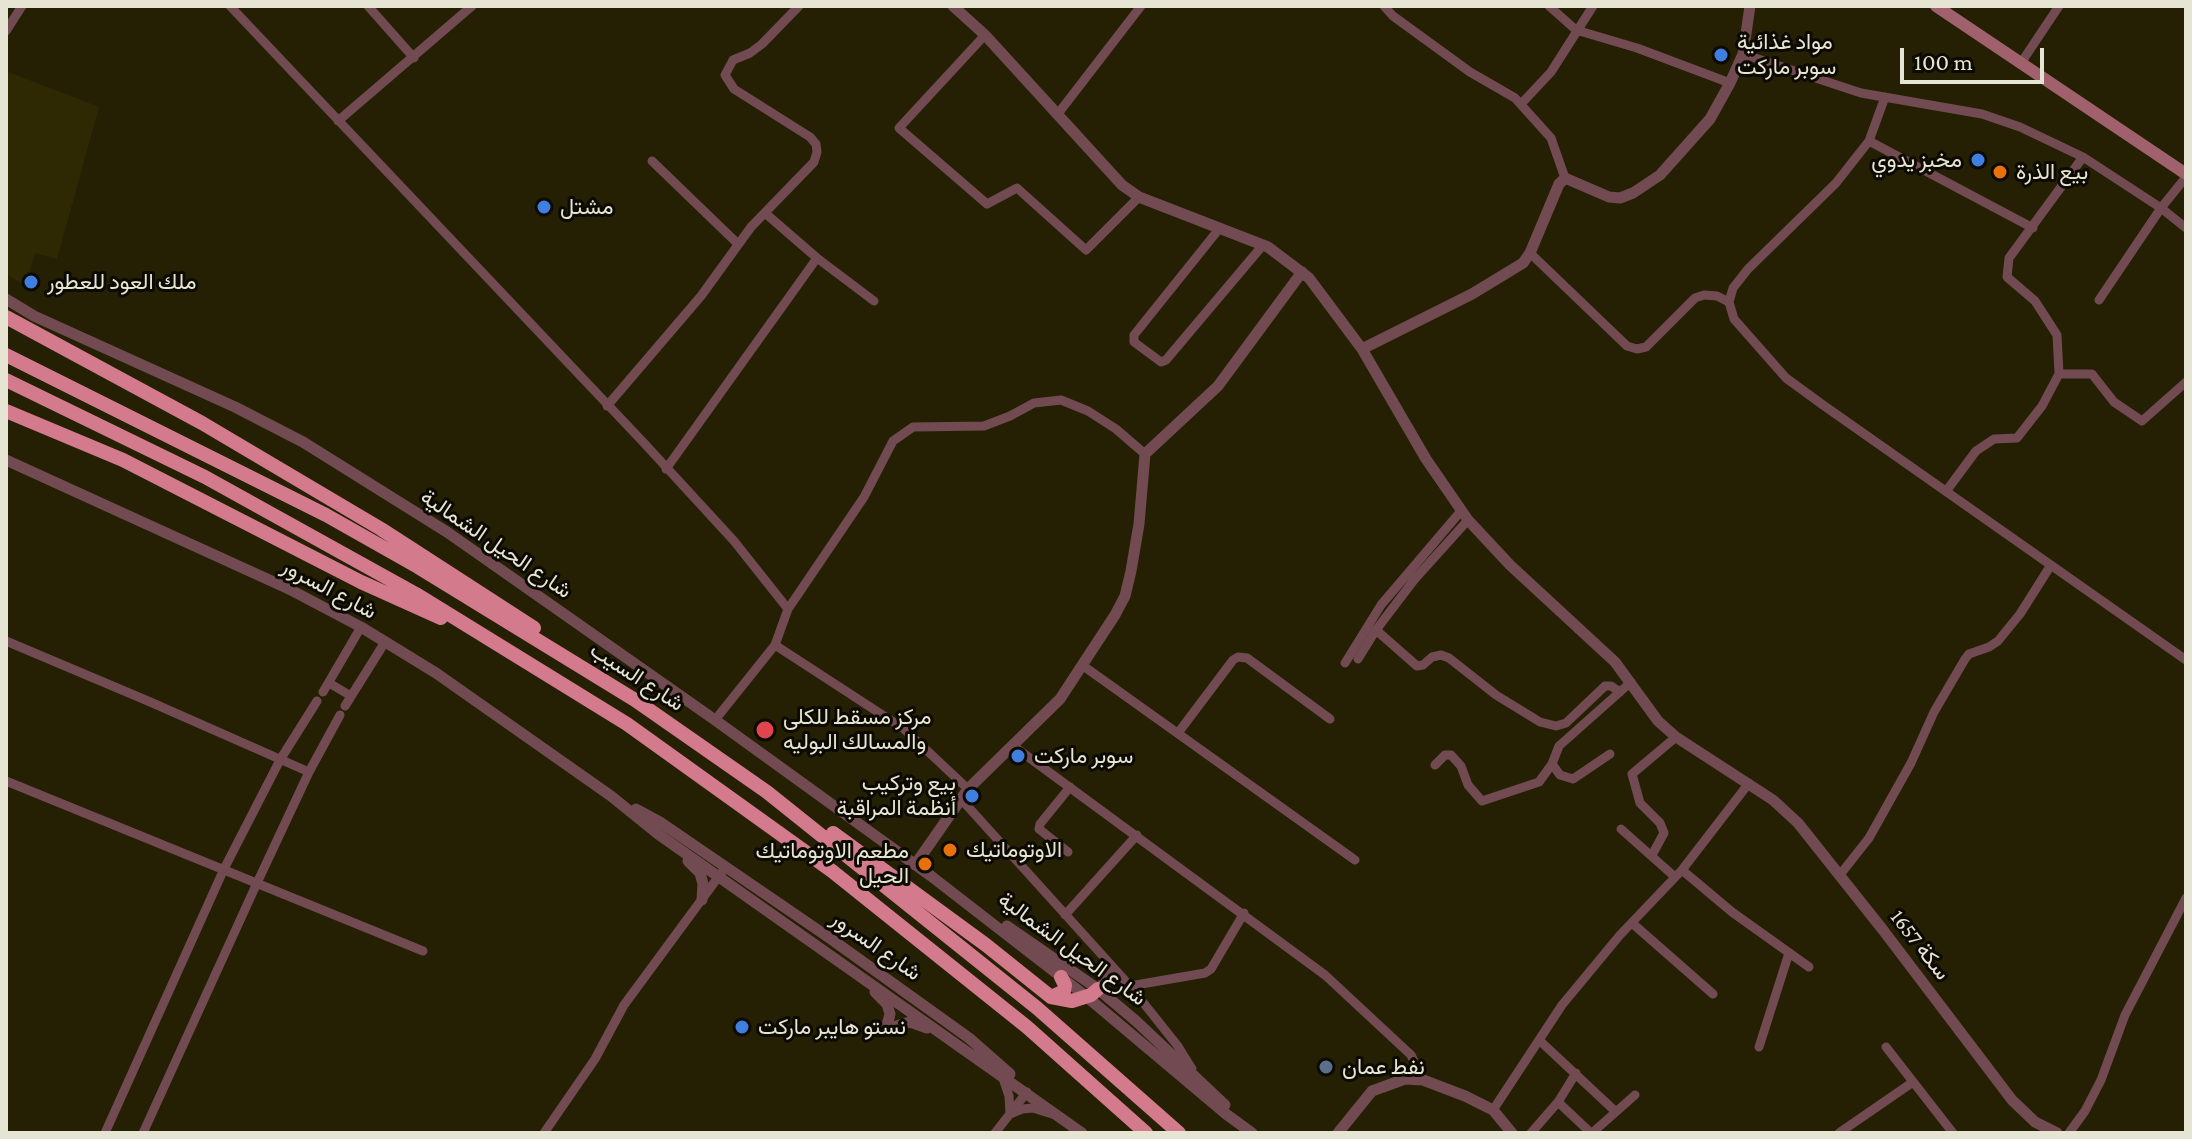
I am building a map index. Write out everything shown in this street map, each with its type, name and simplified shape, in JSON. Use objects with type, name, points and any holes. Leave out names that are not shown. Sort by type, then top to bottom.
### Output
[{"type":"highway","points":[[6,317],[202,423],[381,529],[510,611],[635,700]]},
{"type":"highway","name":"شارع السيب","points":[[6,355],[326,515],[418,567],[635,700],[767,792],[1037,1008],[1179,1133]]},
{"type":"highway","name":"شارع السيب","points":[[6,380],[205,477],[416,594],[627,724],[832,871],[1027,1027],[1146,1133]]},
{"type":"highway","points":[[6,411],[123,460],[361,582],[493,641]]},
{"type":"highway","points":[[767,792],[784,797],[986,945],[1051,997],[1072,1001],[1092,994]]},
{"type":"highway","points":[[1051,997],[1064,991],[1061,977]]},
{"type":"main road","points":[[1936,6],[2186,175]]},
{"type":"street","points":[[6,31],[22,6]]},
{"type":"street","points":[[230,6],[734,541],[788,609]]},
{"type":"street","points":[[368,6],[414,58]]},
{"type":"street","points":[[338,121],[472,6]]},
{"type":"street","points":[[607,406],[701,296],[738,244],[814,162],[816,144],[810,137],[734,89],[725,75],[733,60],[762,44],[799,6]]},
{"type":"street","name":"سكة 1657","points":[[953,6],[985,35],[1122,185],[1139,197],[1263,245],[1302,272],[1362,349],[1396,410],[1464,516],[1510,565],[1615,662],[1645,706],[1676,737],[1749,783],[1798,823],[1893,942],[2012,1100],[2035,1122],[2057,1133]]},
{"type":"street","points":[[1057,115],[1141,6]]},
{"type":"street","points":[[1384,6],[1393,16],[1470,72],[1515,98],[1551,138],[1565,178],[1609,197],[1620,198],[1660,175],[1710,119],[1743,54],[1750,6]]},
{"type":"street","points":[[1549,6],[1576,30],[1637,48],[1730,83]]},
{"type":"street","points":[[1521,104],[1551,72],[1593,6]]},
{"type":"street","points":[[2021,63],[2059,6]]},
{"type":"street","points":[[985,35],[899,128],[987,204],[1017,188],[1086,250],[1139,197]]},
{"type":"street","points":[[1743,54],[1861,93],[1982,114],[2020,127],[2083,157],[2186,228]]},
{"type":"street","points":[[1885,97],[1869,141],[1836,183],[1748,269],[1733,288],[1729,302],[1734,319],[1786,378],[2186,660]]},
{"type":"street","points":[[1869,141],[2033,228]]},
{"type":"street","points":[[1947,490],[1976,451],[1994,439],[2017,438],[2042,406],[2059,374],[2057,335],[2035,301],[2007,277],[2009,258],[2083,157]]},
{"type":"street","points":[[652,161],[738,244]]},
{"type":"street","points":[[2099,300],[2186,175]]},
{"type":"street","points":[[1362,349],[1472,294],[1523,263],[1559,184],[1565,178]]},
{"type":"street","points":[[765,213],[874,301]]},
{"type":"street","points":[[1219,229],[1134,335],[1134,342],[1161,362],[1166,360],[1263,245]]},
{"type":"street","points":[[1530,253],[1627,346],[1637,349],[1646,347],[1695,298],[1717,296],[1729,302]]},
{"type":"street","points":[[666,469],[817,258]]},
{"type":"street","points":[[915,865],[964,794],[1060,699],[1125,596],[1139,524],[1145,454],[1218,386],[1302,272]]},
{"type":"street","name":"شارع الحيل الشمالية","points":[[6,299],[34,316],[235,407],[303,442],[447,532],[931,876],[1061,977],[1092,994],[1226,1114],[1251,1132]]},
{"type":"street","points":[[2059,374],[2092,374],[2114,402],[2142,421],[2185,384]]},
{"type":"street","points":[[715,720],[775,645],[788,609],[864,497],[893,441],[913,427],[984,426],[1034,403],[1061,400],[1088,411],[1116,429],[1145,454]]},
{"type":"street","name":"شارع السرور","points":[[6,460],[289,589],[361,627],[474,699],[611,796],[658,834],[722,871],[969,1038],[1027,1092]]},
{"type":"street","points":[[1358,659],[1376,630],[1464,516]]},
{"type":"street","points":[[1345,663],[1381,605],[1464,516]]},
{"type":"street","points":[[1839,876],[1869,838],[1965,659],[1969,654],[1998,641],[2020,614],[2051,565]]},
{"type":"street","points":[[105,1133],[224,869],[280,760],[361,627]]},
{"type":"street","points":[[1376,630],[1417,666],[1432,657],[1441,655],[1449,658],[1496,695],[1540,722],[1556,726],[1566,723],[1605,686],[1620,692]]},
{"type":"street","points":[[6,641],[309,772]]},
{"type":"street","points":[[143,1133],[309,772],[342,710],[385,642]]},
{"type":"street","points":[[775,645],[904,729],[1130,986],[1177,1045],[1196,1076]]},
{"type":"street","points":[[1178,733],[1238,657],[1247,658],[1330,719]]},
{"type":"street","points":[[1082,665],[1355,860]]},
{"type":"street","points":[[1435,765],[1445,755],[1451,755],[1461,766],[1468,785],[1482,801],[1539,782],[1552,764],[1559,746],[1631,682]]},
{"type":"street","points":[[323,692],[351,696]]},
{"type":"street","points":[[1652,855],[1664,833],[1660,823],[1640,803],[1632,774],[1676,737]]},
{"type":"street","points":[[1012,745],[1316,968],[1411,1055],[1423,1080]]},
{"type":"street","points":[[1552,764],[1560,775],[1573,779],[1610,754]]},
{"type":"street","points":[[6,781],[423,951]]},
{"type":"street","points":[[1493,1110],[1572,993],[1678,873],[1749,783]]},
{"type":"street","points":[[1068,852],[1039,829],[1070,787]]},
{"type":"street","name":"شارع السرور","points":[[611,796],[660,822],[779,918],[1082,1133]]},
{"type":"street","points":[[1621,829],[1652,855],[1809,967]]},
{"type":"street","points":[[658,834],[667,847],[700,873],[702,900]]},
{"type":"street","points":[[1065,915],[1137,835]]},
{"type":"street","points":[[544,1133],[595,1059],[624,1005],[722,871]]},
{"type":"street","name":"شارع الحيل الشمالية","points":[[931,876],[966,897],[1165,1048],[1251,1132]]},
{"type":"street","points":[[2069,1133],[2101,1080],[2125,1015],[2186,898]]},
{"type":"street","points":[[1130,986],[1205,973],[1211,969],[1244,913]]},
{"type":"street","points":[[779,918],[785,930],[878,994],[887,1004],[890,1014],[886,1029],[910,1022],[946,1036]]},
{"type":"street","points":[[1632,923],[1713,994]]},
{"type":"street","points":[[1759,1047],[1789,953]]},
{"type":"street","points":[[1092,994],[1113,969]]},
{"type":"street","points":[[1539,1040],[1615,1111]]},
{"type":"street","points":[[1886,1047],[1953,1133]]},
{"type":"street","points":[[1531,1133],[1558,1102],[1576,1073]]},
{"type":"street","points":[[1002,1075],[1009,1096],[1010,1114]]},
{"type":"street","points":[[1338,1133],[1355,1108],[1372,1091],[1405,1079],[1423,1080],[1493,1110],[1512,1133]]},
{"type":"street","points":[[1839,1133],[1913,1082]]},
{"type":"street","points":[[995,1133],[1027,1092]]},
{"type":"street","points":[[1558,1102],[1591,1133],[1635,1095]]},
{"type":"street","points":[[1010,1114],[1033,1108],[1059,1116]]},
{"type":"shaded area","points":[[6,71],[99,107],[57,259],[36,253],[24,285],[6,274]]},
{"type":"place","name":"مواد غذائية سوبر ماركت","points":[[1721,55]]},
{"type":"place","name":"مخبز يدوي","points":[[1978,160]]},
{"type":"place","name":"بيع الذرة","points":[[2000,172]]},
{"type":"place","name":"مشتل","points":[[544,207]]},
{"type":"place","name":"ملك العود للعطور","points":[[31,282]]},
{"type":"place","name":"مركز مسقط للكلى والمسالك البوليه","points":[[765,730]]},
{"type":"place","name":"سوبر ماركت","points":[[1018,756]]},
{"type":"place","name":"بيع وتركيب أنظمة المراقبة","points":[[972,796]]},
{"type":"place","name":"الاوتوماتيك","points":[[950,850]]},
{"type":"place","name":"مطعم الاوتوماتيك الحيل","points":[[925,864]]},
{"type":"place","name":"نستو هايبر ماركت","points":[[742,1027]]},
{"type":"place","name":"نفط عمان","points":[[1326,1067]]}]
